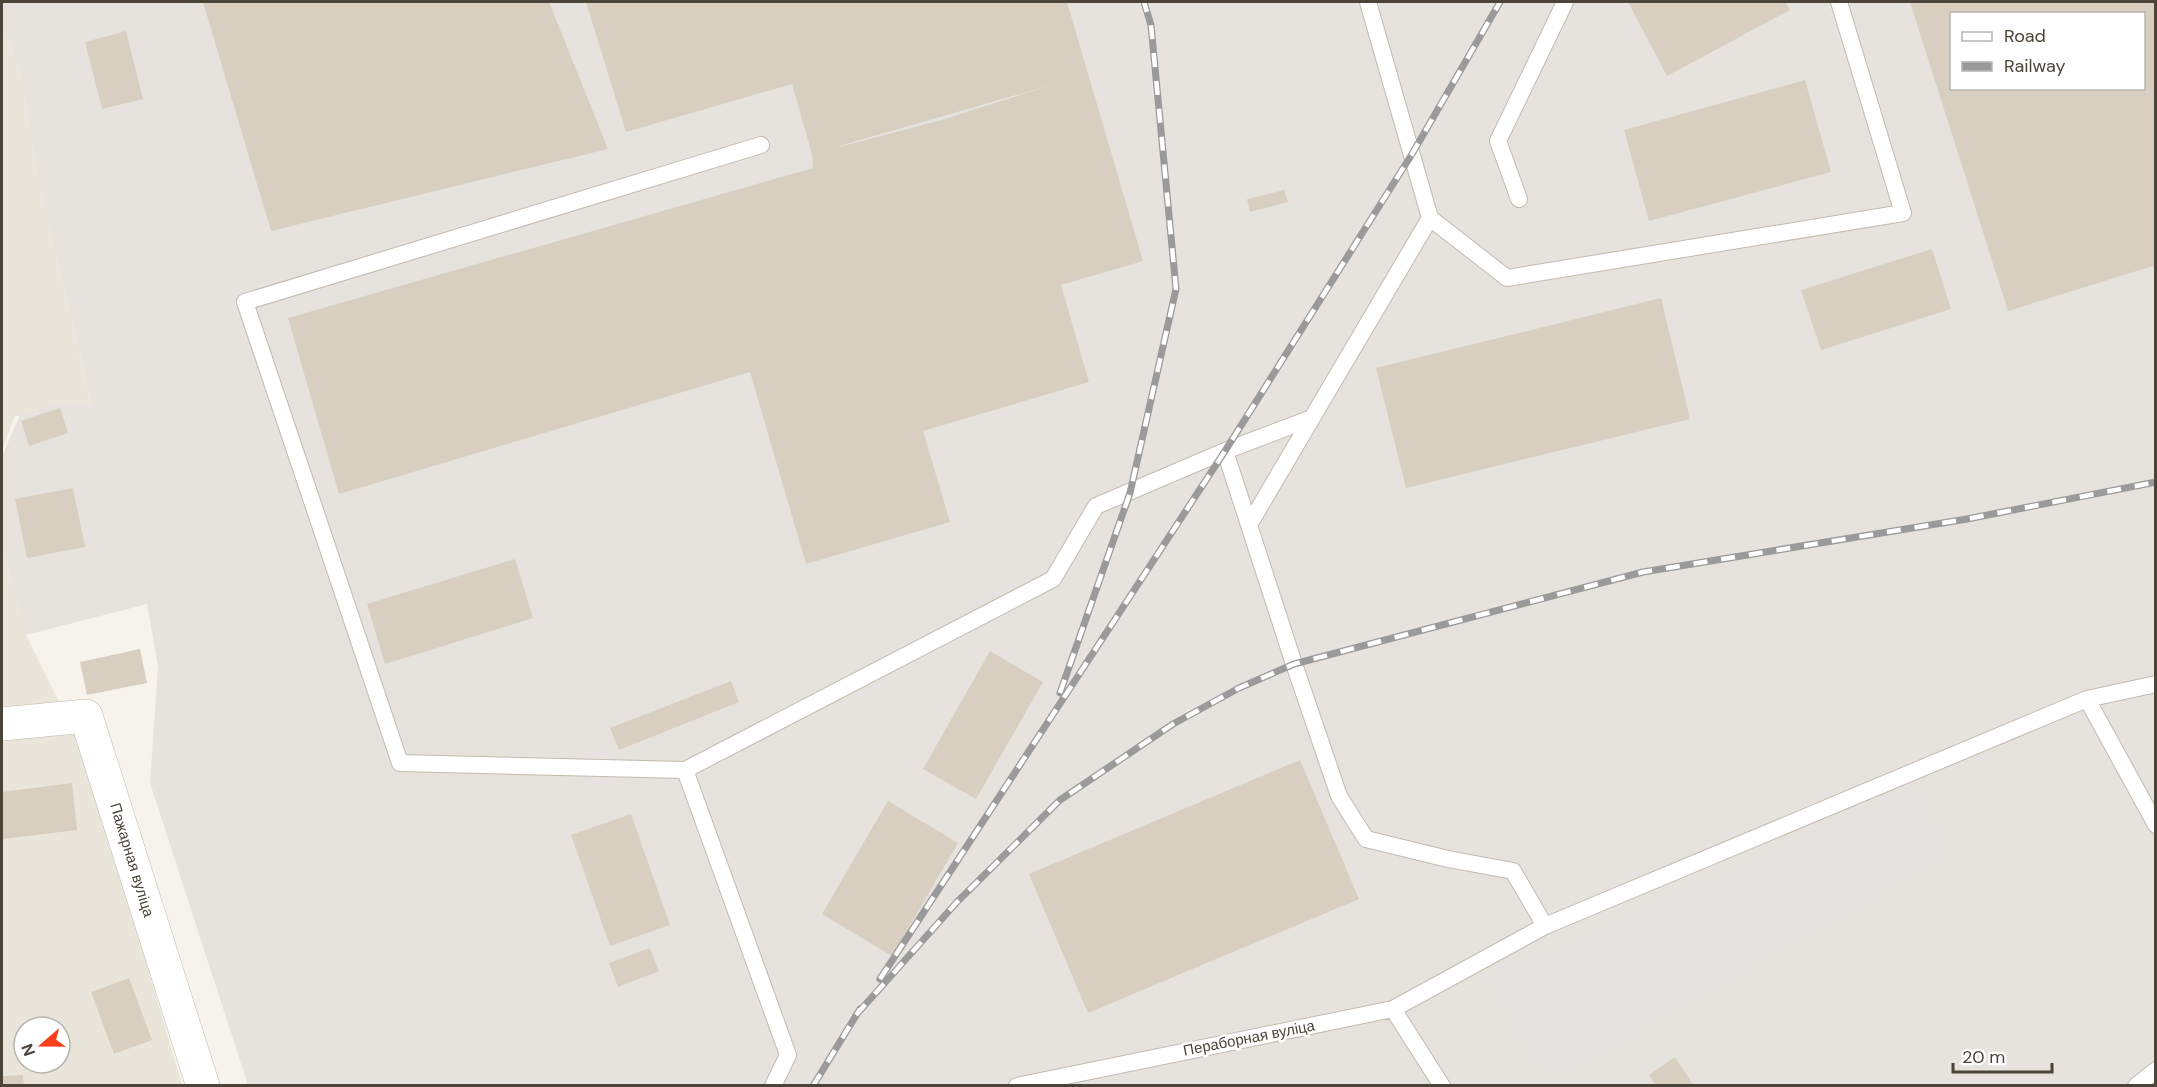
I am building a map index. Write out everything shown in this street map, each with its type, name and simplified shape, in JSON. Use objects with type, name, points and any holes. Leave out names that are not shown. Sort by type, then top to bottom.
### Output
[{"type":"street","name":"Пажарная вуліца","points":[[2,724],[86,716],[202,1086]]},
{"type":"lane","points":[[1368,2],[1430,218],[1507,278],[1903,213],[1839,2]]},
{"type":"lane","points":[[1519,199],[1498,141],[1565,2]]},
{"type":"lane","points":[[761,145],[245,302],[400,763],[685,770],[1053,579],[1096,506],[1225,450],[1312,418]]},
{"type":"lane","points":[[1249,525],[1430,218]]},
{"type":"lane","points":[[1225,450],[1339,796],[1366,839],[1448,859],[1513,871],[1545,926]]},
{"type":"lane","name":"Пераборная вуліца","points":[[1017,1086],[1393,1009],[1545,926],[2087,699],[2156,684]]},
{"type":"lane","points":[[2087,699],[2156,825]]},
{"type":"lane","points":[[685,770],[788,1055],[773,1086]]},
{"type":"lane","points":[[1393,1009],[1442,1086]]},
{"type":"lane","points":[[2136,1086],[2156,1071]]},
{"type":"shaded area","points":[[2,2],[2155,2],[2155,1085],[248,1085],[150,783],[158,666],[147,604],[26,635],[2,543],[2,456],[20,415],[59,403],[92,406],[37,174],[23,83],[11,45],[2,26]]},
{"type":"shaded area","points":[[2,26],[11,45],[23,83],[37,174],[92,407],[59,403],[14,417],[2,451]]},
{"type":"shaded area","points":[[2,543],[26,635],[85,754],[182,1085],[2,1085]]},
{"type":"shaded area","points":[[1914,787],[1948,855],[1547,1082],[1489,978]]},
{"type":"building","points":[[203,2],[549,2],[608,149],[271,231]]},
{"type":"building","points":[[586,2],[1067,2],[1143,261],[1061,285],[1089,382],[923,431],[950,522],[806,564],[750,372],[339,494],[288,318],[813,168],[812,154],[792,84],[626,132]],"holes":[[[1055,84],[938,121],[839,147]]]},
{"type":"building","points":[[1628,2],[1785,2],[1790,10],[1667,76]]},
{"type":"building","points":[[1910,2],[2156,2],[2156,265],[2008,311]]},
{"type":"building","points":[[126,31],[143,99],[102,109],[85,42]]},
{"type":"building","points":[[1805,80],[1831,172],[1649,221],[1624,130]]},
{"type":"building","points":[[1284,190],[1288,202],[1250,212],[1247,199]]},
{"type":"building","points":[[1932,249],[1951,309],[1821,350],[1801,290]]},
{"type":"building","points":[[1661,298],[1690,419],[1406,488],[1376,368]]},
{"type":"building","points":[[60,408],[68,433],[29,446],[21,421]]},
{"type":"building","points":[[73,488],[85,547],[27,558],[15,499]]},
{"type":"building","points":[[515,559],[533,618],[385,664],[367,604]]},
{"type":"building","points":[[140,649],[147,683],[87,695],[80,662]]},
{"type":"building","points":[[990,651],[1043,682],[976,799],[923,769]]},
{"type":"building","points":[[731,681],[739,702],[619,750],[610,728]]},
{"type":"building","points":[[1300,760],[1359,899],[1088,1013],[1029,874]]},
{"type":"building","points":[[72,783],[77,830],[3,839],[2,792]]},
{"type":"building","points":[[888,801],[958,843],[892,956],[822,914]]},
{"type":"building","points":[[631,814],[670,925],[610,946],[571,835]]},
{"type":"building","points":[[650,948],[659,971],[618,987],[609,963]]},
{"type":"building","points":[[129,978],[152,1040],[114,1054],[91,992]]},
{"type":"building","points":[[1675,1057],[1694,1086],[1656,1086],[1649,1075]]},
{"type":"building","points":[[23,1075],[24,1086],[2,1086],[2,1076]]},
{"type":"railway","points":[[1060,693],[1130,493],[1176,289],[1151,25],[1144,2]]},
{"type":"railway","points":[[880,979],[1225,451],[1412,154],[1500,2]]},
{"type":"railway","points":[[856,1015],[957,902],[1060,800],[1173,724],[1239,688],[1294,664],[1643,572],[1967,519],[2156,482]]},
{"type":"railway","points":[[813,1086],[860,1009]]}]
